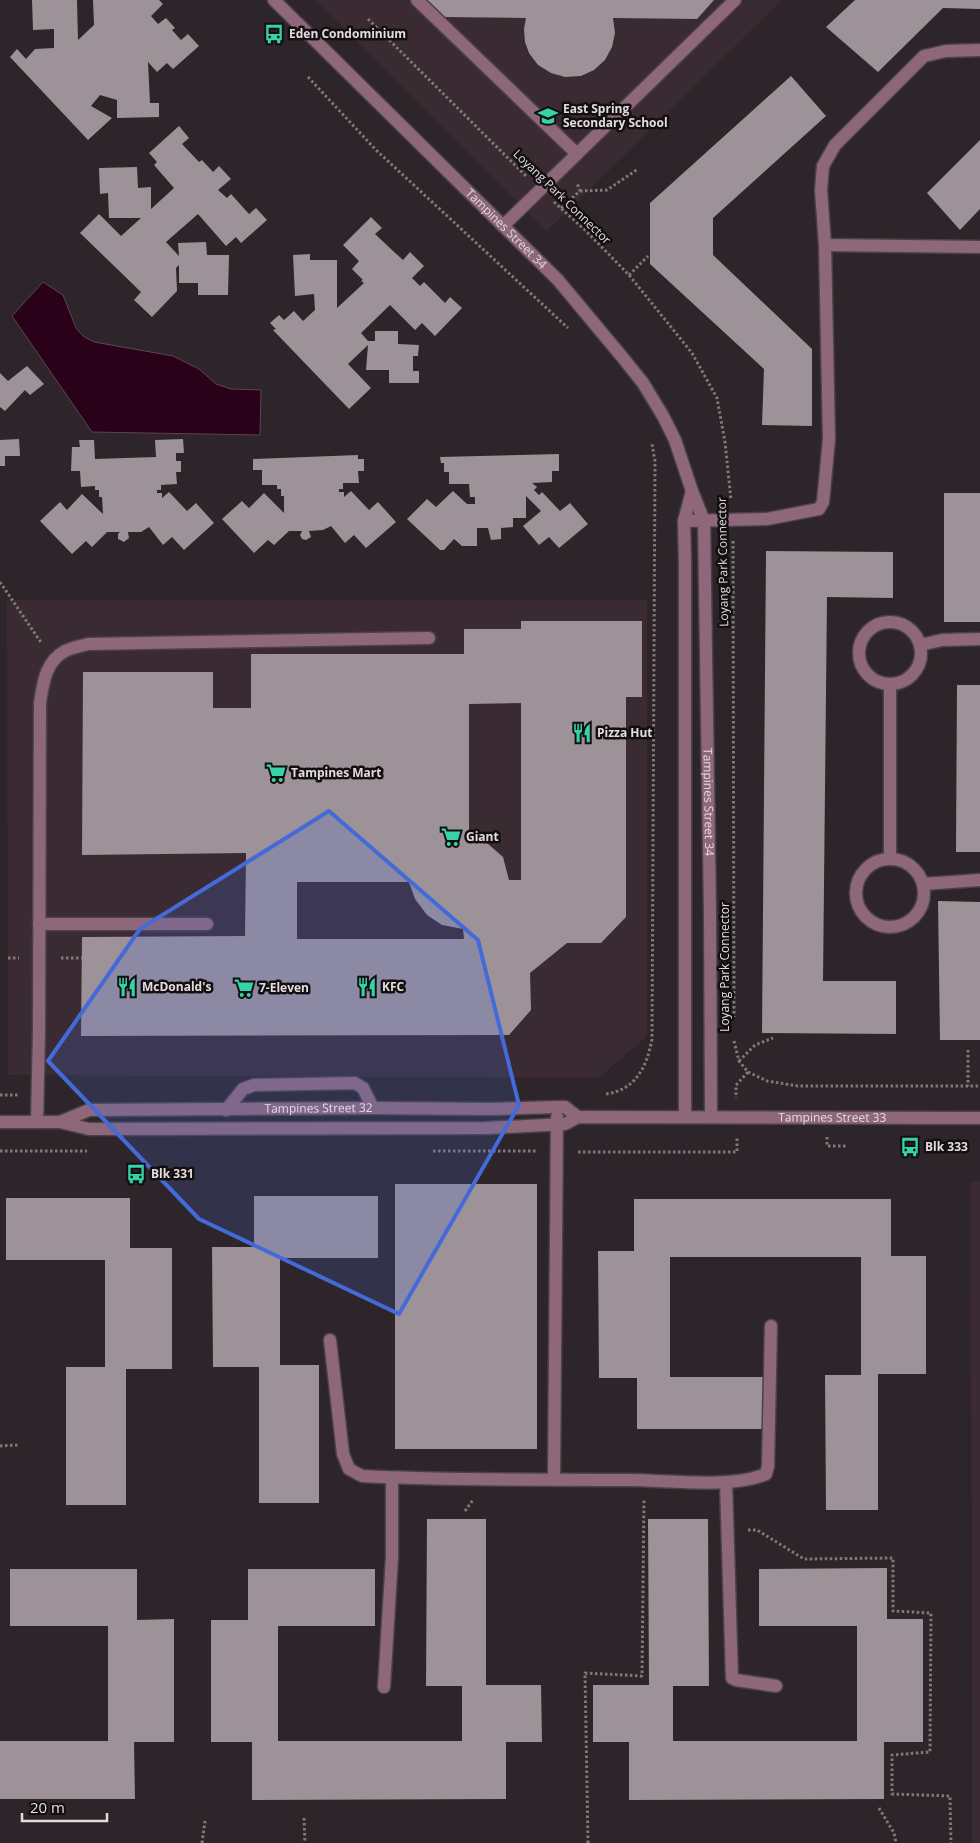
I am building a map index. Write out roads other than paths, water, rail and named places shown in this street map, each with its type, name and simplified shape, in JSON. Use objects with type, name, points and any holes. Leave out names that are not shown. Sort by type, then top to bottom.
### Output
[{"type":"street","name":"Tampines Street 34","points":[[274,0],[558,280],[643,383],[663,416],[674,440],[704,521],[711,1116]]},
{"type":"street","points":[[417,0],[577,154]]},
{"type":"street","points":[[503,226],[735,0]]},
{"type":"street","points":[[684,521],[768,519],[819,509],[823,502],[829,439],[822,190],[823,166],[835,145],[924,56],[946,51],[980,50]]},
{"type":"street","points":[[825,245],[980,247]]},
{"type":"street","name":"Tampines Street 34","points":[[685,1116],[684,521],[692,492]]},
{"type":"street","points":[[885,623],[896,623],[907,627],[915,635],[920,645],[922,656],[918,667],[911,676],[901,682],[890,684],[879,682],[869,676],[859,656],[866,634],[875,627],[885,623]]},
{"type":"street","points":[[685,628],[706,628]]},
{"type":"street","points":[[37,1122],[40,704],[44,676],[53,662],[64,652],[88,644],[103,643],[429,638]]},
{"type":"street","points":[[920,645],[942,640],[980,640]]},
{"type":"street","points":[[890,684],[890,859]]},
{"type":"street","points":[[685,742],[707,740]]},
{"type":"street","points":[[890,859],[901,861],[911,866],[923,884],[924,896],[921,908],[914,918],[904,924],[892,927],[880,926],[869,921],[861,912],[856,889],[860,877],[868,868],[878,862],[890,859]]},
{"type":"street","points":[[923,884],[980,880]]},
{"type":"street","points":[[39,924],[207,924]]},
{"type":"street","points":[[226,1110],[243,1089],[254,1086],[356,1083],[363,1088],[374,1108]]},
{"type":"street","points":[[554,1479],[557,1107]]},
{"type":"street","name":"Tampines Street 32","points":[[60,1122],[89,1110],[374,1108],[490,1110],[564,1107],[578,1116]]},
{"type":"street","name":"Tampines Street 32","points":[[0,1122],[60,1122],[89,1129],[486,1128],[565,1124],[578,1116],[685,1116]]},
{"type":"street","name":"Tampines Street 33","points":[[685,1116],[980,1118]]},
{"type":"street","points":[[330,1340],[343,1454],[349,1469],[362,1476],[489,1480],[554,1479],[726,1482],[766,1474],[768,1466],[771,1326]]},
{"type":"street","points":[[384,1686],[392,1558],[392,1478]]},
{"type":"street","points":[[726,1482],[732,1678],[776,1686]]},
{"type":"place","name":"Eden Condominium","points":[[274,34]]},
{"type":"place","name":"East Spring Secondary School","points":[[548,116]]},
{"type":"place","name":"Pizza Hut","points":[[582,733]]},
{"type":"place","name":"Tampines Mart","points":[[276,773]]},
{"type":"place","name":"Giant","points":[[451,837]]},
{"type":"place","name":"McDonald's","points":[[127,987]]},
{"type":"place","name":"KFC","points":[[367,987]]},
{"type":"place","name":"7-Eleven","points":[[244,988]]},
{"type":"place","name":"Blk 333","points":[[910,1147]]},
{"type":"place","name":"Blk 331","points":[[136,1174]]}]
